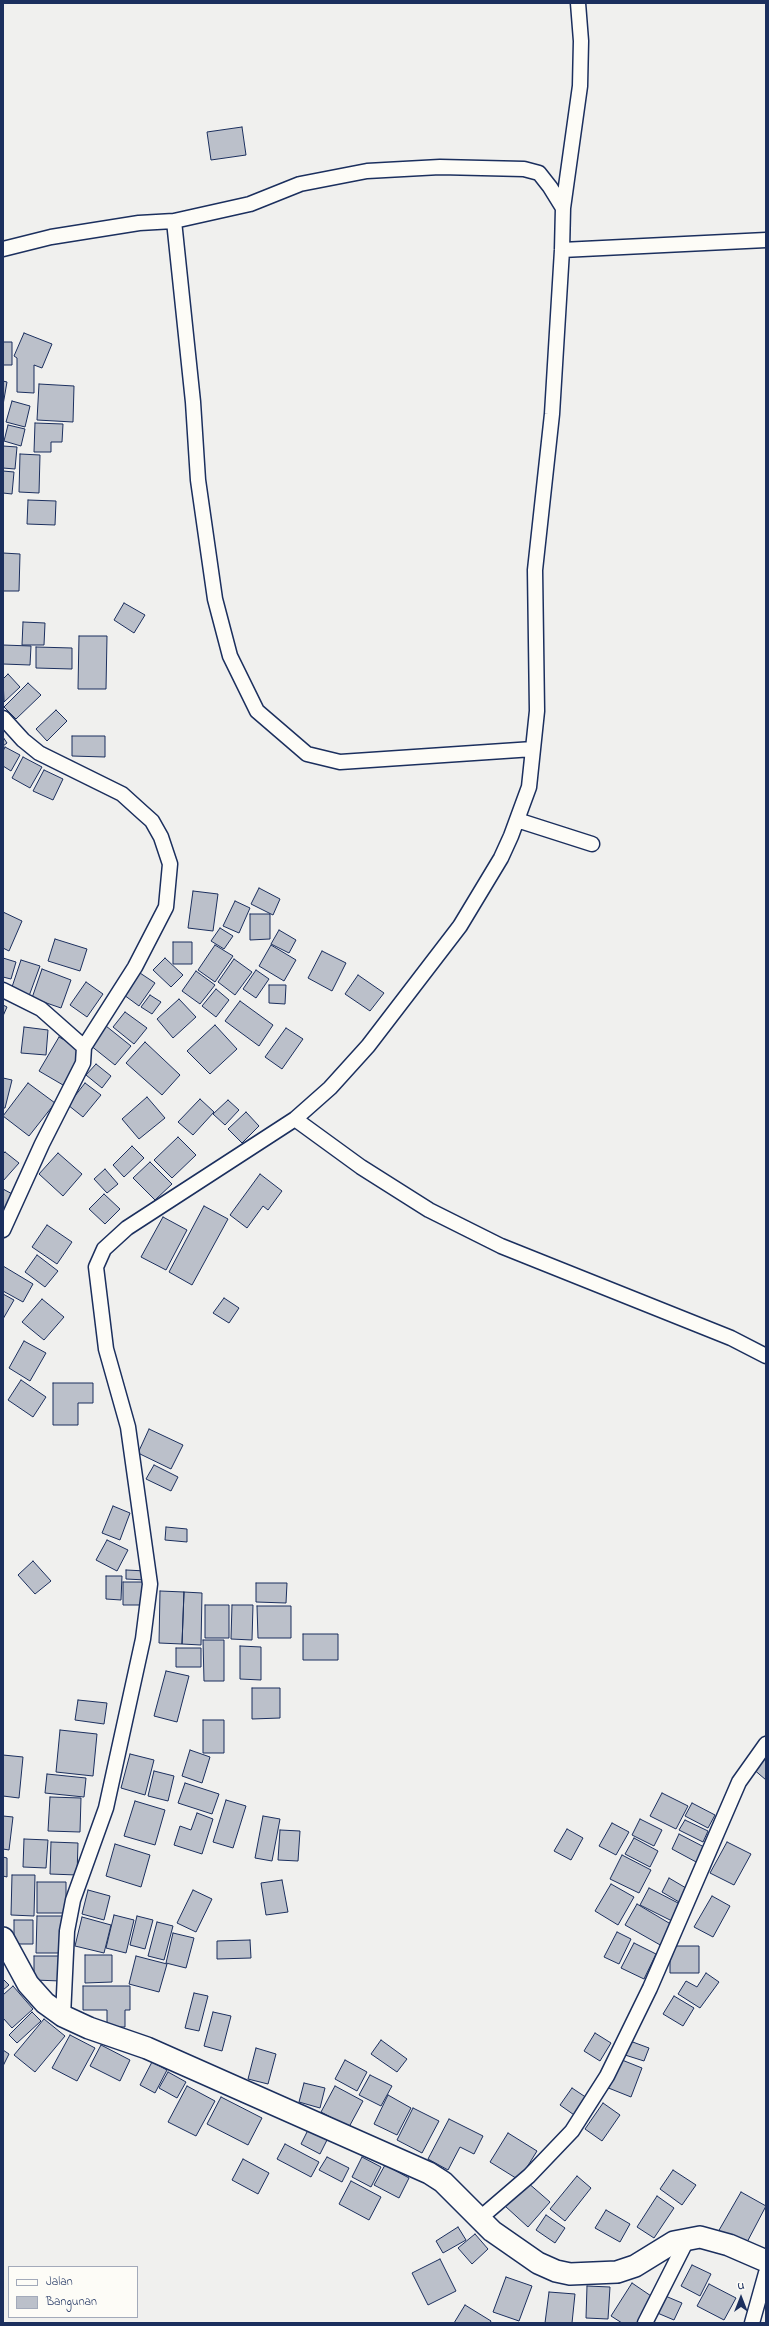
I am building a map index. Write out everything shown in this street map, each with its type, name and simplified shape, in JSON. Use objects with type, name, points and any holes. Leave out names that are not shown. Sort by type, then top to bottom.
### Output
[{"type":"main road","points":[[3,1938],[17,1968],[28,1984],[45,2003],[63,2016],[89,2028],[147,2048],[429,2173],[443,2182],[479,2220],[492,2231],[538,2263],[556,2271],[570,2274],[617,2272],[635,2266],[674,2242],[688,2238],[711,2239],[766,2261]]},
{"type":"street","points":[[63,2016],[67,1931],[73,1900],[106,1808],[143,1639],[150,1584],[128,1427],[106,1349],[96,1268],[104,1249],[127,1228],[295,1119],[330,1088],[368,1046],[460,926],[501,858],[517,820],[529,787],[537,711],[535,570],[552,414],[562,250],[563,208],[580,86],[581,41],[578,3]]},
{"type":"street","points":[[3,249],[51,237],[140,223],[174,221],[250,204],[300,184],[367,171],[440,167],[513,168],[539,174],[550,187],[563,208]]},
{"type":"street","points":[[174,221],[193,402],[198,480],[215,599],[230,656],[257,711],[307,754],[340,762],[533,749]]},
{"type":"street","points":[[562,250],[766,240]]},
{"type":"street","points":[[3,718],[23,740],[39,753],[122,794],[152,821],[167,850],[170,864],[166,907],[135,967],[84,1048],[83,1063],[42,1144],[3,1230]]},
{"type":"street","points":[[517,820],[592,844]]},
{"type":"street","points":[[3,990],[41,1009],[84,1048]]},
{"type":"street","points":[[295,1119],[361,1167],[429,1210],[501,1246],[731,1338],[766,1356]]},
{"type":"street","points":[[479,2220],[530,2176],[572,2131],[607,2076],[650,1988],[739,1782],[766,1744]]},
{"type":"street","points":[[645,2323],[688,2238]]},
{"type":"street","points":[[752,2323],[766,2273]]},
{"type":"building","points":[[242,127],[246,155],[211,160],[207,132]]},
{"type":"building","points":[[24,333],[52,344],[42,368],[34,365],[34,393],[17,392],[17,358],[14,356]]},
{"type":"building","points":[[3,342],[12,342],[12,365],[3,365]]},
{"type":"building","points":[[3,381],[7,382],[3,405]]},
{"type":"building","points":[[39,384],[74,386],[73,422],[37,420]]},
{"type":"building","points":[[12,401],[30,406],[25,427],[6,422]]},
{"type":"building","points":[[35,423],[63,424],[62,442],[51,442],[51,452],[34,452]]},
{"type":"building","points":[[8,425],[25,429],[21,446],[4,441]]},
{"type":"building","points":[[3,446],[17,447],[15,469],[3,468]]},
{"type":"building","points":[[20,454],[40,455],[39,493],[19,492]]},
{"type":"building","points":[[3,471],[14,472],[12,494],[3,493]]},
{"type":"building","points":[[28,500],[56,501],[55,525],[27,524]]},
{"type":"building","points":[[3,553],[20,554],[19,591],[3,591]]},
{"type":"building","points":[[124,603],[145,615],[134,633],[114,620]]},
{"type":"building","points":[[23,622],[45,623],[44,645],[22,645]]},
{"type":"building","points":[[79,636],[107,636],[106,689],[78,689]]},
{"type":"building","points":[[3,645],[31,646],[30,665],[3,664]]},
{"type":"building","points":[[36,647],[72,648],[72,669],[36,668]]},
{"type":"building","points":[[8,674],[20,687],[4,702],[3,679]]},
{"type":"building","points":[[28,683],[41,695],[16,719],[4,707]]},
{"type":"building","points":[[56,710],[67,721],[47,741],[36,729]]},
{"type":"building","points":[[72,736],[105,736],[105,757],[72,756]]},
{"type":"building","points":[[3,737],[7,743],[3,746]]},
{"type":"building","points":[[5,747],[20,755],[11,771],[3,766],[3,751]]},
{"type":"building","points":[[23,757],[42,767],[30,788],[12,778]]},
{"type":"building","points":[[44,770],[63,779],[53,800],[33,791]]},
{"type":"building","points":[[259,888],[280,899],[273,915],[251,904]]},
{"type":"building","points":[[193,891],[218,894],[213,931],[188,928]]},
{"type":"building","points":[[235,901],[250,908],[239,933],[223,926]]},
{"type":"building","points":[[3,912],[22,921],[9,951],[3,948]]},
{"type":"building","points":[[250,914],[270,914],[270,939],[250,940]]},
{"type":"building","points":[[220,928],[233,936],[224,949],[211,941]]},
{"type":"building","points":[[279,930],[296,940],[289,953],[271,944]]},
{"type":"building","points":[[55,939],[87,949],[80,971],[48,961]]},
{"type":"building","points":[[173,942],[192,942],[192,964],[173,964]]},
{"type":"building","points":[[215,945],[233,956],[215,982],[198,970]]},
{"type":"building","points":[[271,945],[296,960],[284,981],[259,966]]},
{"type":"building","points":[[322,951],[346,963],[332,991],[308,978]]},
{"type":"building","points":[[3,958],[16,962],[11,979],[3,977]]},
{"type":"building","points":[[165,958],[183,975],[171,987],[153,970]]},
{"type":"building","points":[[234,959],[252,972],[235,995],[218,982]]},
{"type":"building","points":[[21,960],[40,966],[29,996],[11,990]]},
{"type":"building","points":[[42,969],[71,980],[61,1008],[32,998]]},
{"type":"building","points":[[256,970],[269,979],[256,998],[243,989]]},
{"type":"building","points":[[196,971],[215,985],[200,1004],[182,991]]},
{"type":"building","points":[[140,973],[155,983],[139,1006],[124,995]]},
{"type":"building","points":[[358,975],[384,993],[370,1011],[345,994]]},
{"type":"building","points":[[86,982],[103,994],[87,1017],[70,1005]]},
{"type":"building","points":[[269,985],[286,985],[285,1004],[269,1003]]},
{"type":"building","points":[[216,989],[229,1000],[216,1017],[202,1006]]},
{"type":"building","points":[[150,995],[161,1002],[152,1014],[141,1007]]},
{"type":"building","points":[[179,999],[196,1017],[173,1038],[157,1019]]},
{"type":"building","points":[[240,1001],[273,1025],[259,1046],[225,1021]]},
{"type":"building","points":[[3,1005],[7,1007],[3,1016]]},
{"type":"building","points":[[125,1012],[147,1028],[134,1044],[113,1027]]},
{"type":"building","points":[[215,1025],[237,1049],[210,1074],[187,1051]]},
{"type":"building","points":[[106,1026],[131,1046],[115,1065],[90,1045]]},
{"type":"building","points":[[24,1027],[48,1030],[46,1055],[21,1053]]},
{"type":"building","points":[[286,1028],[303,1039],[282,1069],[265,1057]]},
{"type":"building","points":[[59,1037],[84,1051],[63,1085],[39,1071]]},
{"type":"building","points":[[145,1042],[180,1075],[162,1095],[126,1063]]},
{"type":"building","points":[[96,1064],[111,1076],[102,1088],[86,1075]]},
{"type":"building","points":[[3,1078],[12,1080],[5,1108],[3,1108]]},
{"type":"building","points":[[28,1083],[55,1103],[29,1136],[3,1116]]},
{"type":"building","points":[[85,1083],[101,1095],[83,1117],[68,1105]]},
{"type":"building","points":[[147,1097],[165,1118],[139,1139],[122,1119]]},
{"type":"building","points":[[200,1099],[214,1112],[193,1135],[178,1122]]},
{"type":"building","points":[[228,1100],[239,1110],[225,1125],[213,1114]]},
{"type":"building","points":[[246,1112],[259,1126],[242,1143],[228,1129]]},
{"type":"building","points":[[178,1137],[196,1155],[172,1178],[154,1160]]},
{"type":"building","points":[[132,1146],[144,1158],[124,1177],[113,1165]]},
{"type":"building","points":[[5,1152],[19,1163],[3,1181],[3,1154]]},
{"type":"building","points":[[58,1153],[82,1174],[63,1196],[39,1174]]},
{"type":"building","points":[[150,1162],[172,1184],[155,1200],[133,1178]]},
{"type":"building","points":[[105,1169],[118,1184],[107,1193],[94,1179]]},
{"type":"building","points":[[260,1174],[282,1191],[268,1210],[263,1206],[247,1228],[230,1215]]},
{"type":"building","points":[[3,1189],[16,1196],[3,1216]]},
{"type":"building","points":[[104,1194],[120,1209],[105,1224],[89,1209]]},
{"type":"building","points":[[204,1206],[228,1219],[192,1285],[169,1272]]},
{"type":"building","points":[[163,1217],[187,1230],[166,1270],[141,1257]]},
{"type":"building","points":[[47,1225],[72,1242],[57,1264],[32,1247]]},
{"type":"building","points":[[37,1255],[58,1271],[45,1287],[25,1272]]},
{"type":"building","points":[[3,1266],[33,1284],[23,1302],[3,1291]]},
{"type":"building","points":[[3,1294],[14,1300],[3,1319]]},
{"type":"building","points":[[224,1298],[239,1308],[229,1323],[213,1313]]},
{"type":"building","points":[[42,1299],[64,1317],[44,1340],[22,1322]]},
{"type":"building","points":[[24,1341],[46,1353],[30,1381],[9,1368]]},
{"type":"building","points":[[21,1380],[46,1397],[33,1417],[8,1400]]},
{"type":"building","points":[[53,1383],[93,1383],[93,1403],[78,1403],[78,1425],[53,1425]]},
{"type":"building","points":[[149,1429],[183,1445],[171,1469],[138,1453]]},
{"type":"building","points":[[154,1465],[178,1477],[171,1491],[146,1479]]},
{"type":"building","points":[[113,1506],[130,1513],[120,1540],[102,1533]]},
{"type":"building","points":[[166,1527],[187,1529],[187,1542],[165,1540]]},
{"type":"building","points":[[107,1540],[128,1550],[117,1571],[96,1560]]},
{"type":"building","points":[[33,1561],[51,1581],[35,1594],[18,1575]]},
{"type":"building","points":[[126,1570],[146,1571],[146,1580],[126,1579]]},
{"type":"building","points":[[106,1576],[122,1576],[121,1600],[106,1599]]},
{"type":"building","points":[[123,1582],[145,1582],[144,1605],[123,1605]]},
{"type":"building","points":[[256,1583],[287,1583],[286,1603],[256,1602]]},
{"type":"building","points":[[160,1591],[184,1592],[182,1644],[159,1643]]},
{"type":"building","points":[[184,1592],[202,1593],[201,1645],[182,1644]]},
{"type":"building","points":[[205,1605],[229,1605],[229,1638],[205,1638]]},
{"type":"building","points":[[232,1605],[253,1605],[252,1640],[231,1639]]},
{"type":"building","points":[[257,1606],[291,1606],[291,1638],[258,1638]]},
{"type":"building","points":[[303,1634],[338,1634],[338,1660],[303,1660]]},
{"type":"building","points":[[203,1640],[224,1640],[224,1681],[204,1681]]},
{"type":"building","points":[[240,1646],[261,1647],[261,1680],[240,1679]]},
{"type":"building","points":[[176,1648],[201,1648],[201,1667],[176,1667]]},
{"type":"building","points":[[166,1671],[189,1676],[177,1722],[154,1716]]},
{"type":"building","points":[[252,1688],[280,1688],[280,1718],[252,1719]]},
{"type":"building","points":[[78,1700],[107,1703],[104,1724],[75,1720]]},
{"type":"building","points":[[203,1720],[224,1720],[224,1753],[203,1753]]},
{"type":"building","points":[[60,1730],[97,1734],[93,1776],[56,1772]]},
{"type":"building","points":[[190,1750],[210,1757],[202,1783],[182,1776]]},
{"type":"building","points":[[766,1752],[766,1780],[752,1768]]},
{"type":"building","points":[[130,1754],[154,1760],[145,1795],[121,1788]]},
{"type":"building","points":[[3,1755],[23,1757],[19,1798],[3,1796]]},
{"type":"building","points":[[154,1771],[174,1776],[168,1801],[148,1796]]},
{"type":"building","points":[[47,1774],[86,1778],[84,1797],[45,1793]]},
{"type":"building","points":[[185,1783],[219,1794],[212,1814],[178,1803]]},
{"type":"building","points":[[662,1793],[688,1806],[676,1829],[650,1816]]},
{"type":"building","points":[[50,1797],[81,1798],[80,1832],[48,1831]]},
{"type":"building","points":[[226,1800],[246,1806],[233,1848],[213,1842]]},
{"type":"building","points":[[135,1801],[165,1810],[155,1845],[124,1836]]},
{"type":"building","points":[[692,1803],[715,1815],[708,1828],[685,1816]]},
{"type":"building","points":[[197,1813],[213,1819],[202,1854],[174,1845],[180,1826],[191,1830]]},
{"type":"building","points":[[3,1816],[13,1817],[9,1850],[3,1849]]},
{"type":"building","points":[[263,1816],[280,1819],[272,1861],[255,1858]]},
{"type":"building","points":[[640,1819],[662,1830],[654,1846],[632,1835]]},
{"type":"building","points":[[685,1820],[708,1831],[703,1842],[679,1830]]},
{"type":"building","points":[[612,1823],[629,1832],[616,1855],[599,1846]]},
{"type":"building","points":[[567,1829],[583,1838],[571,1860],[554,1851]]},
{"type":"building","points":[[280,1830],[300,1831],[298,1861],[278,1860]]},
{"type":"building","points":[[679,1834],[706,1848],[698,1863],[672,1849]]},
{"type":"building","points":[[634,1838],[658,1851],[650,1867],[625,1854]]},
{"type":"building","points":[[24,1839],[48,1840],[46,1868],[23,1867]]},
{"type":"building","points":[[51,1842],[78,1843],[77,1875],[50,1874]]},
{"type":"building","points":[[727,1842],[751,1854],[734,1885],[710,1873]]},
{"type":"building","points":[[115,1844],[150,1855],[141,1887],[106,1876]]},
{"type":"building","points":[[622,1855],[651,1870],[639,1893],[610,1879]]},
{"type":"building","points":[[3,1857],[7,1858],[7,1877],[3,1876]]},
{"type":"building","points":[[12,1875],[35,1875],[34,1916],[11,1915]]},
{"type":"building","points":[[669,1878],[686,1888],[679,1902],[662,1892]]},
{"type":"building","points":[[282,1880],[288,1912],[266,1915],[261,1883]]},
{"type":"building","points":[[37,1882],[66,1882],[66,1913],[37,1913]]},
{"type":"building","points":[[611,1884],[634,1897],[618,1925],[595,1911]]},
{"type":"building","points":[[649,1888],[680,1904],[672,1921],[640,1905]]},
{"type":"building","points":[[88,1890],[110,1896],[104,1920],[82,1914]]},
{"type":"building","points":[[193,1890],[212,1899],[196,1932],[177,1923]]},
{"type":"building","points":[[712,1896],[730,1906],[713,1937],[694,1927]]},
{"type":"building","points":[[637,1904],[674,1926],[662,1946],[625,1925]]},
{"type":"building","points":[[114,1915],[134,1920],[126,1953],[106,1948]]},
{"type":"building","points":[[37,1916],[63,1916],[63,1953],[36,1953]]},
{"type":"building","points":[[137,1916],[153,1920],[145,1949],[130,1945]]},
{"type":"building","points":[[82,1917],[111,1925],[104,1953],[75,1946]]},
{"type":"building","points":[[14,1920],[33,1920],[33,1944],[14,1944]]},
{"type":"building","points":[[157,1922],[173,1926],[164,1960],[148,1956]]},
{"type":"building","points":[[617,1932],[631,1939],[619,1964],[604,1957]]},
{"type":"building","points":[[173,1933],[194,1938],[186,1968],[166,1963]]},
{"type":"building","points":[[250,1940],[251,1958],[217,1959],[217,1941]]},
{"type":"building","points":[[634,1943],[656,1954],[644,1979],[621,1968]]},
{"type":"building","points":[[670,1946],[699,1946],[699,1973],[670,1973]]},
{"type":"building","points":[[85,1955],[112,1955],[112,1982],[85,1983]]},
{"type":"building","points":[[34,1956],[62,1956],[61,1981],[34,1980]]},
{"type":"building","points":[[136,1956],[167,1964],[159,1992],[129,1984]]},
{"type":"building","points":[[706,1973],[719,1982],[700,2008],[678,1994],[686,1981],[697,1987]]},
{"type":"building","points":[[3,1979],[9,1985],[3,1990]]},
{"type":"building","points":[[13,1986],[33,2009],[12,2028],[3,2018],[3,1995]]},
{"type":"building","points":[[83,1986],[130,1986],[130,2010],[125,2010],[125,2027],[107,2027],[107,2010],[83,2010]]},
{"type":"building","points":[[194,1993],[208,1996],[199,2031],[185,2028]]},
{"type":"building","points":[[674,1996],[694,2008],[683,2026],[663,2014]]},
{"type":"building","points":[[32,2012],[41,2021],[17,2043],[9,2035]]},
{"type":"building","points":[[213,2012],[231,2016],[222,2051],[204,2046]]},
{"type":"building","points":[[44,2019],[65,2036],[35,2072],[14,2055]]},
{"type":"building","points":[[595,2033],[611,2043],[600,2061],[584,2051]]},
{"type":"building","points":[[70,2035],[95,2048],[77,2081],[52,2068]]},
{"type":"building","points":[[381,2040],[407,2059],[397,2072],[371,2054]]},
{"type":"building","points":[[630,2041],[649,2048],[644,2061],[625,2055]]},
{"type":"building","points":[[101,2045],[130,2060],[120,2081],[90,2066]]},
{"type":"building","points":[[256,2048],[276,2054],[268,2084],[248,2079]]},
{"type":"building","points":[[3,2050],[9,2054],[3,2066]]},
{"type":"building","points":[[617,2058],[642,2068],[631,2097],[606,2087]]},
{"type":"building","points":[[345,2060],[367,2072],[357,2091],[335,2079]]},
{"type":"building","points":[[152,2062],[167,2070],[155,2093],[140,2085]]},
{"type":"building","points":[[168,2072],[186,2082],[177,2098],[159,2088]]},
{"type":"building","points":[[370,2075],[392,2086],[381,2106],[359,2095]]},
{"type":"building","points":[[304,2083],[325,2088],[320,2108],[299,2102]]},
{"type":"building","points":[[187,2086],[215,2101],[196,2136],[168,2122]]},
{"type":"building","points":[[335,2086],[363,2101],[349,2127],[321,2112]]},
{"type":"building","points":[[572,2088],[590,2100],[577,2117],[560,2105]]},
{"type":"building","points":[[388,2095],[411,2108],[397,2135],[374,2124]]},
{"type":"building","points":[[221,2097],[262,2118],[248,2145],[207,2124]]},
{"type":"building","points":[[603,2103],[620,2115],[602,2141],[585,2129]]},
{"type":"building","points":[[413,2108],[439,2121],[422,2153],[397,2140]]},
{"type":"building","points":[[449,2119],[483,2136],[474,2154],[460,2147],[448,2170],[428,2159]]},
{"type":"building","points":[[308,2130],[327,2140],[320,2154],[301,2144]]},
{"type":"building","points":[[508,2133],[537,2151],[519,2180],[490,2162]]},
{"type":"building","points":[[285,2144],[319,2162],[311,2177],[277,2159]]},
{"type":"building","points":[[327,2157],[349,2168],[342,2182],[319,2170]]},
{"type":"building","points":[[362,2157],[381,2167],[371,2187],[352,2177]]},
{"type":"building","points":[[243,2159],[269,2173],[258,2194],[232,2180]]},
{"type":"building","points":[[385,2165],[409,2178],[399,2198],[374,2185]]},
{"type":"building","points":[[673,2170],[696,2185],[682,2205],[660,2189]]},
{"type":"building","points":[[577,2176],[591,2188],[565,2221],[550,2209]]},
{"type":"building","points":[[351,2181],[381,2197],[369,2220],[339,2204]]},
{"type":"building","points":[[527,2182],[550,2202],[528,2227],[505,2206]]},
{"type":"building","points":[[741,2192],[766,2206],[745,2246],[718,2232]]},
{"type":"building","points":[[657,2196],[674,2208],[654,2238],[637,2227]]},
{"type":"building","points":[[606,2210],[630,2224],[620,2242],[595,2228]]},
{"type":"building","points":[[546,2215],[565,2228],[555,2243],[536,2230]]},
{"type":"building","points":[[458,2227],[466,2240],[443,2253],[436,2241]]},
{"type":"building","points":[[475,2234],[488,2249],[472,2264],[458,2248]]},
{"type":"building","points":[[440,2259],[456,2291],[428,2305],[412,2273]]},
{"type":"building","points":[[692,2265],[711,2274],[700,2296],[681,2286]]},
{"type":"building","points":[[506,2277],[532,2286],[519,2321],[493,2312]]},
{"type":"building","points":[[632,2283],[654,2298],[637,2323],[622,2323],[611,2316]]},
{"type":"building","points":[[709,2284],[736,2298],[724,2320],[697,2306]]},
{"type":"building","points":[[587,2286],[610,2287],[608,2319],[586,2318]]},
{"type":"building","points":[[549,2292],[575,2294],[572,2323],[545,2323]]},
{"type":"building","points":[[663,2295],[682,2303],[674,2320],[655,2312]]},
{"type":"building","points":[[465,2305],[491,2321],[490,2323],[454,2323]]}]
